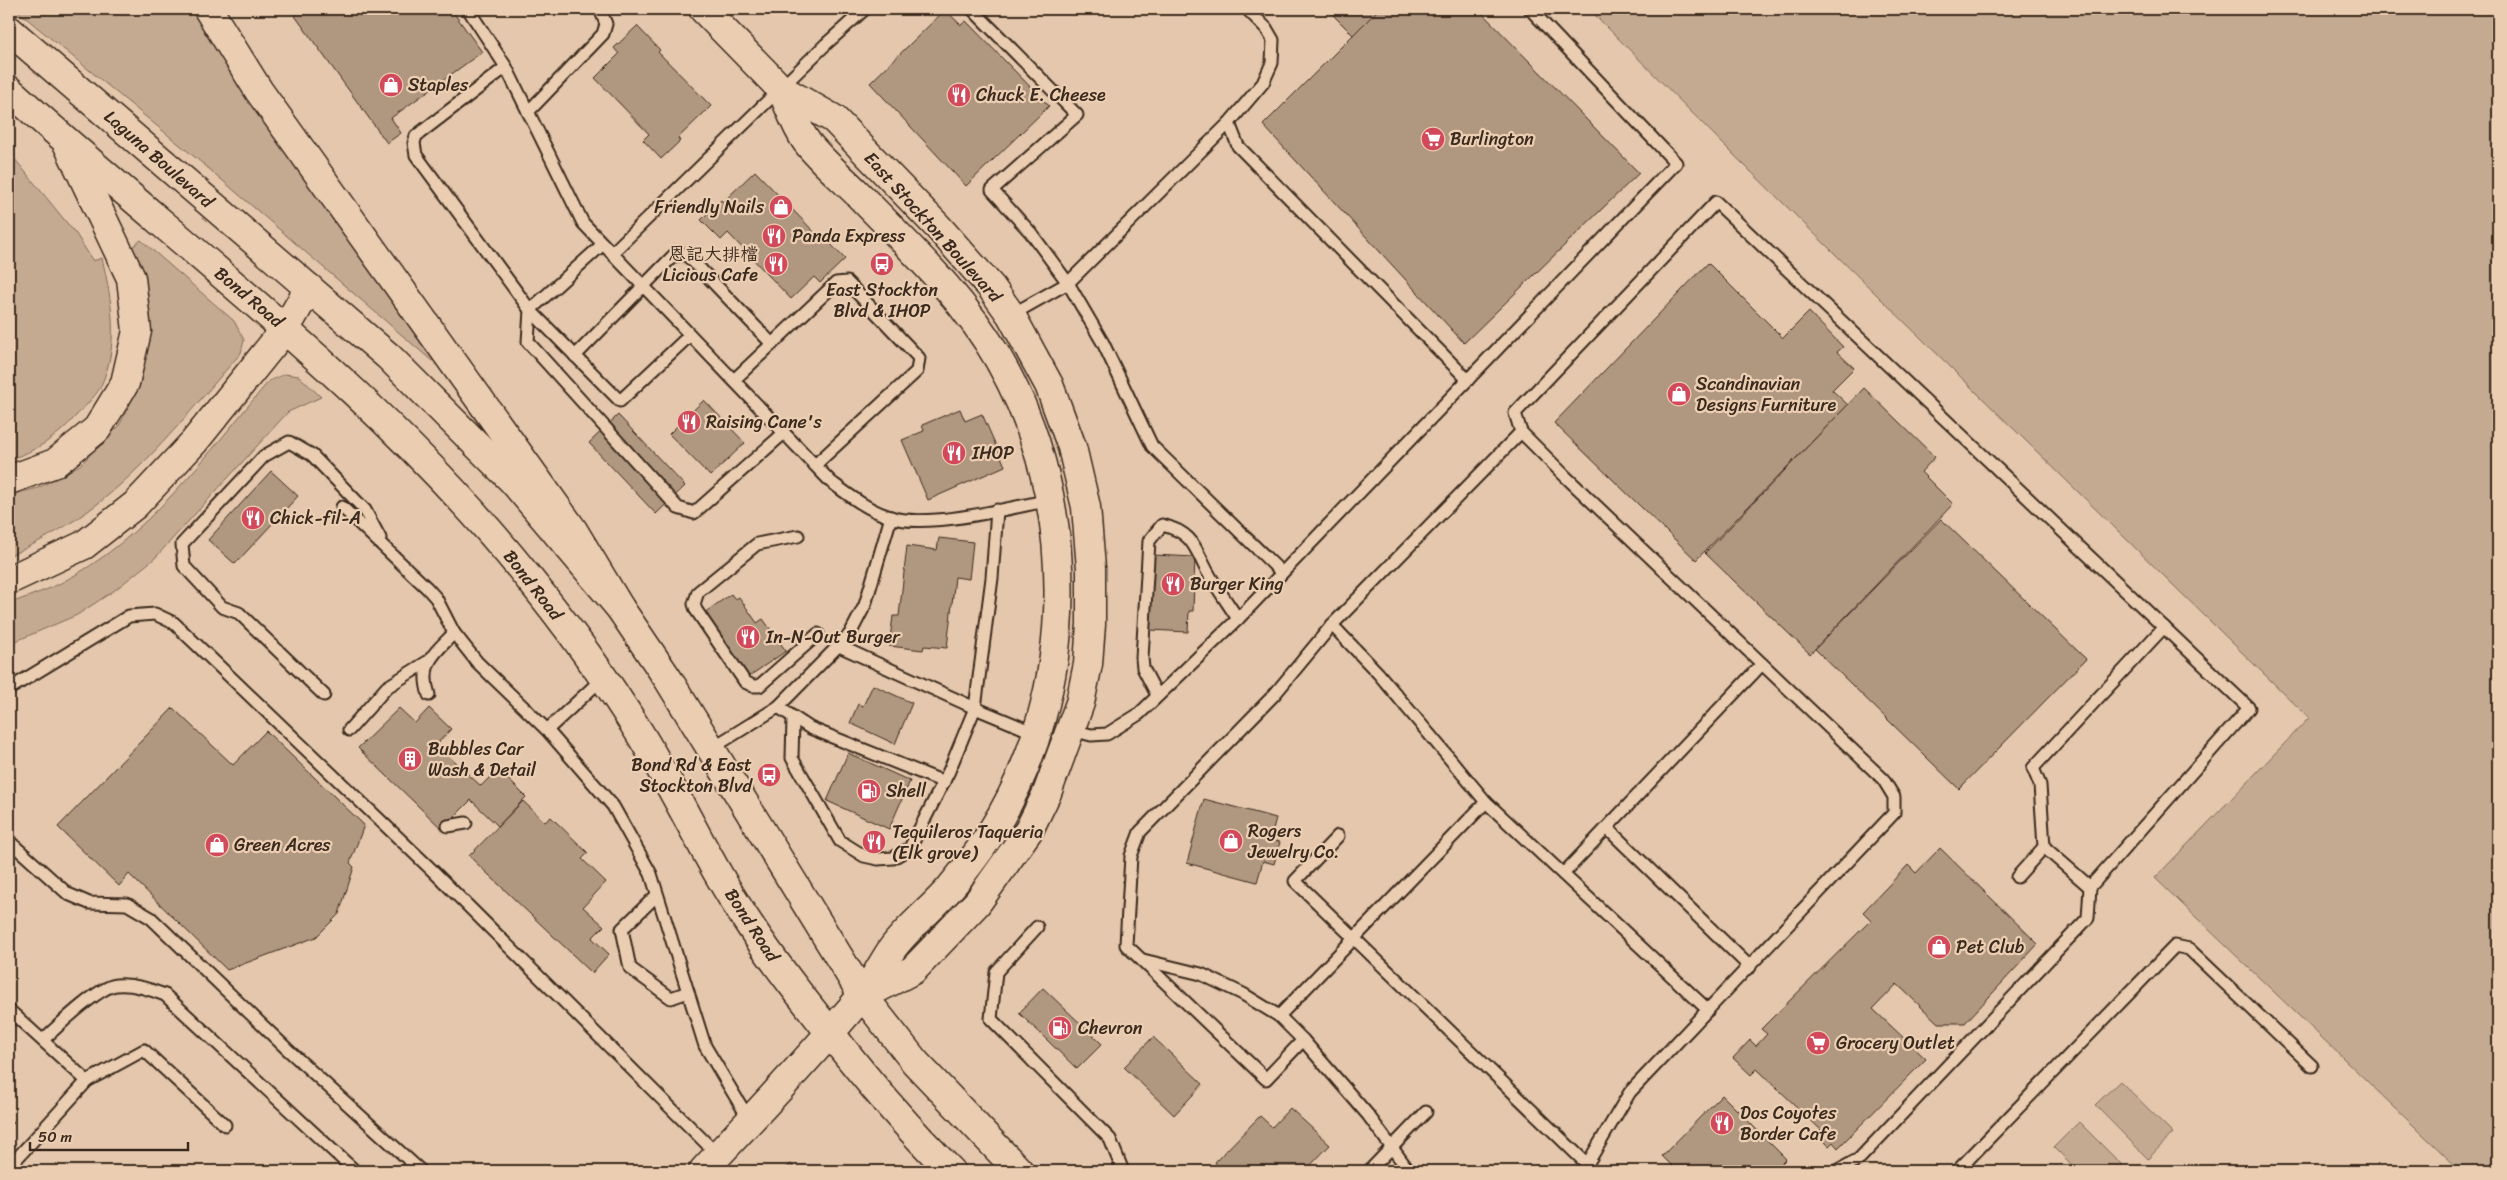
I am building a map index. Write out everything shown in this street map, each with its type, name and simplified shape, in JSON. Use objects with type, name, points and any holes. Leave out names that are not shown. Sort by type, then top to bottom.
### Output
[{"type":"main road","points":[[208,9],[259,90],[557,507],[620,608],[712,748],[830,946],[862,996],[915,1062],[1019,1171]]},
{"type":"main road","name":"East Stockton Boulevard","points":[[704,9],[781,88],[834,120],[967,259],[1011,315],[1049,385],[1072,447],[1086,507],[1091,568],[1091,624],[1087,667],[1080,703],[1072,730],[1047,794],[1029,830],[977,903],[913,970],[862,996]]},
{"type":"main road","name":"Laguna Boulevard","points":[[9,30],[309,288]]},
{"type":"main road","name":"East Stockton Boulevard","points":[[711,1163],[862,996],[893,948],[950,888],[991,833],[1003,813],[1023,770],[1036,733],[1053,665],[1057,626],[1059,575],[1051,500],[1040,457],[1024,409],[999,360],[949,288],[809,144],[781,88]]},
{"type":"main road","name":"Bond Road","points":[[9,90],[67,143],[286,328],[408,444],[466,504],[528,576],[638,730],[749,924],[829,1032],[915,1135],[951,1171]]},
{"type":"main road","points":[[9,480],[55,463],[97,429],[125,383],[137,331],[130,278],[67,143]]},
{"type":"main road","points":[[9,580],[84,545],[135,505],[194,442],[286,328],[309,288],[389,357],[507,474],[583,561],[620,608]]},
{"type":"main road","points":[[1051,500],[1065,507],[1072,521],[1076,578],[1073,643],[1087,667]]},
{"type":"lane","points":[[468,9],[506,66],[583,223],[831,482],[860,504],[891,517],[910,520],[948,518],[1051,500]]},
{"type":"lane","points":[[528,112],[603,34],[606,24],[600,9]]},
{"type":"lane","points":[[612,253],[865,9]]},
{"type":"lane","points":[[972,9],[1078,115],[992,190],[1031,233],[1068,283],[1103,343],[1152,446],[1282,573]]},
{"type":"lane","points":[[1011,315],[1068,283],[1229,123],[1263,83],[1272,63],[1273,40],[1266,28],[1247,9]]},
{"type":"lane","points":[[1072,730],[1092,735],[1107,734],[1139,714],[1238,619],[1676,163],[1530,9]]},
{"type":"lane","points":[[506,66],[416,136],[414,143],[416,154],[530,310],[620,401],[690,335]]},
{"type":"lane","points":[[1229,123],[1238,146],[1468,380]]},
{"type":"lane","points":[[1338,836],[1295,881],[1585,1168],[1630,1092],[1894,813],[1894,797],[1883,779],[1521,432],[1515,413],[1716,202],[2249,708],[2090,887],[2088,918],[1859,1159],[1837,1171]]},
{"type":"lane","points":[[603,244],[530,310],[528,342],[678,508],[694,513],[784,433]]},
{"type":"lane","points":[[575,356],[642,285],[673,256],[686,254],[772,344]]},
{"type":"lane","points":[[734,380],[836,283],[847,282],[918,358],[917,371],[815,465]]},
{"type":"lane","points":[[1303,1040],[1266,1079],[1126,945],[1131,856],[1140,832],[1274,694],[1332,625],[1521,432]]},
{"type":"lane","points":[[324,695],[239,613],[222,607],[184,566],[182,544],[264,456],[288,442],[312,455],[364,510],[385,548]]},
{"type":"lane","points":[[342,507],[427,588],[436,598],[454,633],[476,662],[547,730],[612,806],[651,874],[705,1046],[750,1121]]},
{"type":"lane","points":[[793,719],[792,758],[840,841],[864,856],[894,858],[910,848],[944,782],[975,708],[992,578],[997,510]]},
{"type":"lane","points":[[712,748],[778,707],[850,634],[865,605],[891,517]]},
{"type":"lane","points":[[1158,695],[1143,668],[1142,658],[1149,541],[1162,525],[1176,529],[1191,541],[1201,555],[1209,575],[1238,619]]},
{"type":"lane","points":[[798,536],[757,544],[698,592],[694,604],[696,610],[745,682],[753,686],[759,686],[818,634]]},
{"type":"lane","points":[[9,690],[128,616],[155,614],[174,623],[434,872],[711,1163]]},
{"type":"lane","points":[[1332,625],[1378,673],[1486,802],[1708,1010]]},
{"type":"lane","points":[[2090,887],[2044,846],[2040,785],[2033,768],[2164,627]]},
{"type":"lane","points":[[349,730],[387,687],[427,662],[454,633]]},
{"type":"lane","points":[[839,646],[975,708],[1036,733]]},
{"type":"lane","points":[[427,662],[424,681],[428,695]]},
{"type":"lane","points":[[1563,874],[1762,664]]},
{"type":"lane","points":[[547,730],[602,678]]},
{"type":"lane","points":[[778,707],[793,719],[810,728],[944,782]]},
{"type":"lane","points":[[1279,1016],[1355,940],[1486,802]]},
{"type":"lane","points":[[448,826],[466,823]]},
{"type":"lane","points":[[1607,828],[1750,967]]},
{"type":"lane","points":[[9,841],[68,894],[89,903],[127,904],[151,918],[287,1049],[421,1171]]},
{"type":"lane","points":[[2017,877],[2044,846]]},
{"type":"lane","points":[[657,894],[622,929],[630,968],[671,998],[688,992]]},
{"type":"lane","points":[[1037,927],[996,972],[991,1019],[1110,1139],[1123,1171]]},
{"type":"lane","points":[[1957,1171],[2175,946],[2189,949],[2312,1066]]},
{"type":"lane","points":[[1142,960],[1200,974],[1243,994],[1279,1016],[1303,1040],[1368,1115],[1409,1171]]},
{"type":"lane","points":[[43,1040],[76,1010],[115,985],[135,986],[165,994],[355,1171]]},
{"type":"lane","points":[[9,1010],[88,1081]]},
{"type":"lane","points":[[9,1167],[88,1081],[144,1050],[225,1125]]},
{"type":"lane","points":[[1369,1171],[1426,1112]]},
{"type":"shaded area","points":[[15,9],[194,9],[219,54],[438,357],[432,361],[208,168]]},
{"type":"shaded area","points":[[1589,9],[2498,9],[2498,1171],[2461,1171],[2155,878],[2309,718],[1736,157]]},
{"type":"shaded area","points":[[9,152],[76,234],[93,261],[102,258],[111,307],[112,340],[106,372],[95,395],[53,437],[27,453],[9,459]]},
{"type":"shaded area","points":[[141,240],[234,321],[244,340],[241,353],[163,442],[112,492],[63,528],[9,556],[9,495],[38,488],[80,465],[119,426],[141,382],[150,329],[131,248]]},
{"type":"shaded area","points":[[285,374],[299,376],[321,397],[288,412],[155,558],[115,590],[77,615],[9,644],[9,604],[59,584],[91,565],[120,544],[174,493],[269,381]]},
{"type":"shaded area","points":[[2120,1081],[2173,1133],[2148,1159],[2095,1105]]},
{"type":"shaded area","points":[[2079,1122],[2128,1171],[2078,1171],[2054,1147]]},
{"type":"building","name":"Staples","points":[[290,9],[451,9],[482,52],[391,118],[401,133],[387,143]]},
{"type":"building","points":[[1327,9],[1379,9],[1353,35]]},
{"type":"building","points":[[1379,9],[1478,9],[1639,173],[1464,343],[1263,125]]},
{"type":"building","name":"Chuck E. Cheese","points":[[945,10],[961,25],[966,21],[1049,106],[966,186],[870,83]]},
{"type":"building","points":[[637,26],[660,50],[658,52],[711,106],[678,138],[680,141],[661,159],[643,140],[649,134],[595,78],[619,54],[614,48]]},
{"type":"building","name":"Panda Express","points":[[755,171],[819,237],[822,235],[845,259],[820,283],[814,277],[791,299],[728,233],[721,240],[701,220]]},
{"type":"building","points":[[1708,263],[1783,338],[1809,312],[1843,347],[1837,352],[1854,368],[1832,390],[1848,405],[1696,560],[1554,423]]},
{"type":"building","points":[[1864,388],[1935,457],[1921,472],[1953,504],[1810,654],[1705,553]]},
{"type":"building","points":[[704,400],[745,443],[710,476],[669,434]]},
{"type":"building","name":"IHOP","points":[[960,409],[965,421],[982,414],[1005,466],[928,500],[902,440],[924,431],[922,425]]},
{"type":"building","points":[[618,415],[685,486],[656,514],[589,443]]},
{"type":"building","name":"Chick-fil-A","points":[[271,471],[298,496],[235,564],[208,540]]},
{"type":"building","points":[[1941,519],[2086,659],[1959,789],[1815,649]]},
{"type":"building","points":[[939,538],[973,542],[969,579],[955,577],[947,648],[924,646],[923,650],[889,646],[893,616],[899,616],[907,546],[937,550]]},
{"type":"building","name":"Burger King","points":[[1153,555],[1195,557],[1193,611],[1189,611],[1188,632],[1150,630]]},
{"type":"building","name":"In-N-Out Burger","points":[[731,594],[735,599],[739,597],[757,623],[763,619],[786,651],[748,677],[704,613]]},
{"type":"building","points":[[873,685],[912,703],[895,744],[850,723],[858,704],[863,706]]},
{"type":"building","name":"Green Acres","points":[[173,708],[233,765],[266,731],[364,825],[350,863],[354,867],[339,914],[316,937],[227,970],[129,874],[119,886],[58,827]]},
{"type":"building","name":"Bubbles Car Wash & Detail","points":[[399,708],[415,723],[429,708],[451,729],[436,745],[481,786],[498,769],[526,797],[498,826],[471,800],[442,829],[358,748]]},
{"type":"building","name":"Shell","points":[[848,753],[910,781],[889,829],[827,801]]},
{"type":"building","points":[[1204,799],[1276,818],[1270,840],[1280,842],[1274,864],[1263,861],[1257,882],[1187,863]]},
{"type":"building","points":[[523,801],[545,822],[551,817],[588,853],[582,859],[606,882],[583,907],[604,926],[592,938],[609,954],[592,973],[469,856]]},
{"type":"building","points":[[1940,848],[2038,944],[1965,1023],[1938,1023],[1897,984],[1873,1009],[1926,1059],[1838,1148],[1833,1142],[1829,1146],[1817,1134],[1821,1130],[1757,1069],[1751,1075],[1733,1058],[1750,1040],[1756,1046],[1767,1034],[1761,1029],[1871,920],[1863,912],[1908,865],[1916,873]]},
{"type":"building","name":"Chevron","points":[[1043,988],[1102,1044],[1077,1069],[1019,1013]]},
{"type":"building","points":[[1153,1037],[1203,1084],[1174,1115],[1124,1067]]},
{"type":"building","points":[[1722,1095],[1786,1159],[1774,1171],[1671,1171],[1674,1168],[1662,1156]]},
{"type":"building","points":[[1290,1108],[1330,1145],[1305,1171],[1219,1171],[1215,1162],[1260,1116],[1272,1127]]},
{"type":"building","points":[[9,1118],[14,1123],[9,1128]]},
{"type":"building","points":[[791,1164],[796,1171],[782,1171]]},
{"type":"building","points":[[810,1166],[814,1171],[803,1171]]},
{"type":"place","name":"Staples","points":[[391,85]]},
{"type":"place","name":"Chuck E. Cheese","points":[[959,95]]},
{"type":"place","name":"Burlington","points":[[1433,139]]},
{"type":"place","name":"Friendly Nails","points":[[781,207]]},
{"type":"place","name":"Panda Express","points":[[774,236]]},
{"type":"place","name":"恩記大排檔 Licious Cafe","points":[[776,264]]},
{"type":"place","name":"East Stockton Blvd & IHOP","points":[[882,264]]},
{"type":"place","name":"Scandinavian Designs Furniture","points":[[1679,394]]},
{"type":"place","name":"Raising Cane's","points":[[689,422]]},
{"type":"place","name":"IHOP","points":[[954,453]]},
{"type":"place","name":"Chick-fil-A","points":[[253,518]]},
{"type":"place","name":"Burger King","points":[[1173,584]]},
{"type":"place","name":"In-N-Out Burger","points":[[748,637]]},
{"type":"place","name":"Bubbles Car Wash & Detail","points":[[410,759]]},
{"type":"place","name":"Bond Rd & East Stockton Blvd","points":[[769,775]]},
{"type":"place","name":"Shell","points":[[869,791]]},
{"type":"place","name":"Rogers Jewelry Co.","points":[[1231,841]]},
{"type":"place","name":"Tequileros Taqueria (Elk grove)","points":[[874,842]]},
{"type":"place","name":"Green Acres","points":[[217,845]]},
{"type":"place","name":"Pet Club","points":[[1939,947]]},
{"type":"place","name":"Chevron","points":[[1060,1028]]},
{"type":"place","name":"Grocery Outlet","points":[[1818,1043]]},
{"type":"place","name":"Dos Coyotes Border Cafe","points":[[1722,1123]]}]
